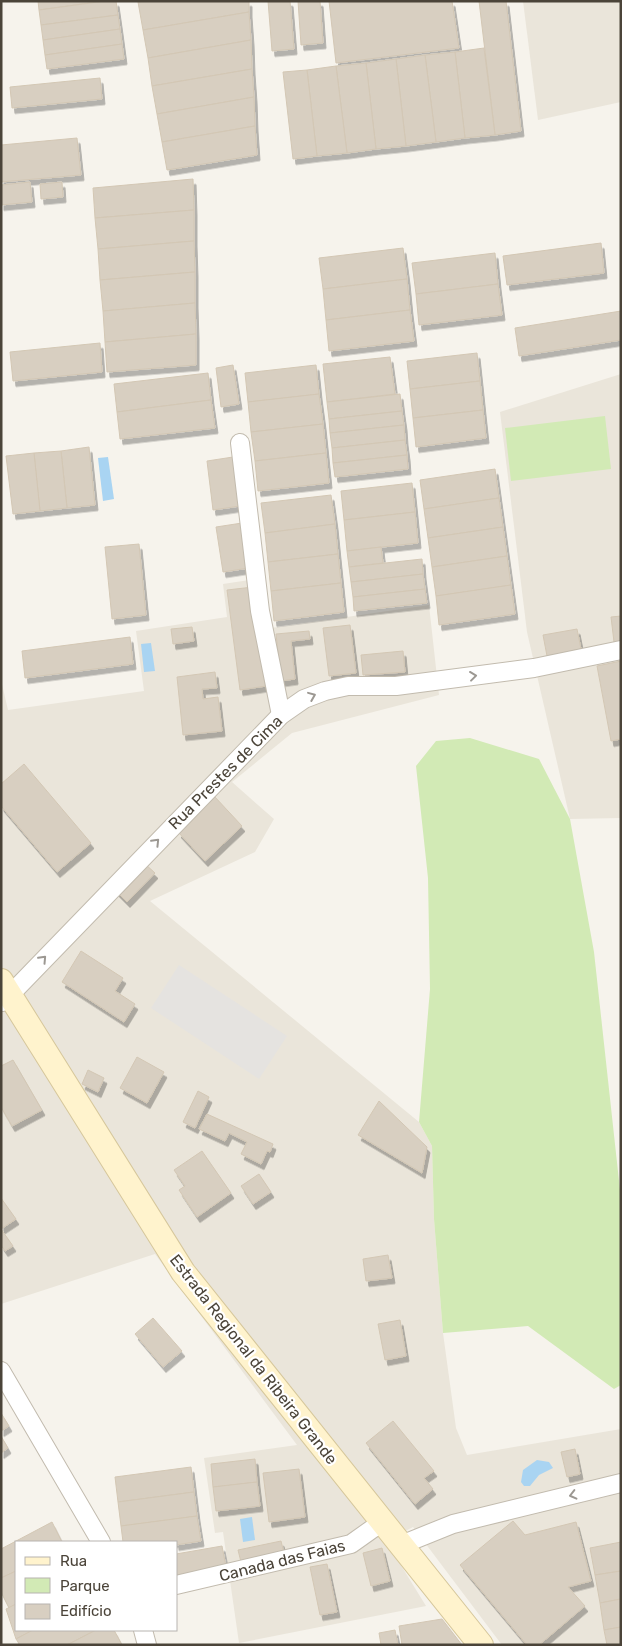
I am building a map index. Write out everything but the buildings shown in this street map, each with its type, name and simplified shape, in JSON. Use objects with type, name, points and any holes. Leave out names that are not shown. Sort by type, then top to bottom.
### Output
[{"type":"main road","name":"Estrada Regional da Ribeira Grande","points":[[4,993],[183,1272],[481,1645]]},
{"type":"street","points":[[240,443],[260,611],[281,715]]},
{"type":"street","name":"Rua Prestes de Cima","points":[[4,993],[281,715],[304,699],[325,691],[348,686],[396,686],[534,668],[621,650]]},
{"type":"street","points":[[1,1371],[100,1541]]},
{"type":"street","points":[[401,1545],[453,1524],[621,1483]]},
{"type":"street","name":"Canada das Faias","points":[[178,1585],[351,1544],[382,1522]]},
{"type":"street","points":[[143,1631],[147,1645]]},
{"type":"shaded area","points":[[523,1],[621,1],[621,102],[538,120]]},
{"type":"shaded area","points":[[621,374],[621,818],[570,819],[527,632],[500,412]]},
{"type":"shaded area","points":[[263,578],[271,628],[429,605],[439,695],[292,733],[232,782],[274,819],[255,852],[150,901],[419,1122],[432,1146],[434,1219],[443,1333],[456,1428],[467,1455],[621,1429],[621,1645],[502,1645],[413,1527],[386,1541],[426,1606],[239,1643],[223,1532],[215,1533],[204,1458],[297,1445],[155,1254],[1,1304],[1,680],[8,710],[144,691],[136,631],[227,617],[223,584]]},
{"type":"shaded area","points":[[179,965],[287,1036],[259,1079],[151,1008]]},
{"type":"green space","points":[[605,416],[611,469],[511,481],[505,428]]},
{"type":"green space","points":[[470,738],[539,759],[570,819],[594,952],[621,1199],[621,1385],[614,1389],[528,1326],[443,1333],[434,1219],[432,1146],[419,1122],[430,989],[428,878],[416,766],[436,741]]},
{"type":"water","points":[[108,457],[114,499],[103,501],[98,458]]},
{"type":"water","points":[[151,643],[155,671],[144,672],[141,644]]},
{"type":"water","points":[[537,1460],[549,1462],[553,1468],[539,1475],[530,1486],[524,1486],[521,1482],[523,1470]]},
{"type":"water","points":[[252,1517],[255,1540],[243,1542],[240,1519]]}]
